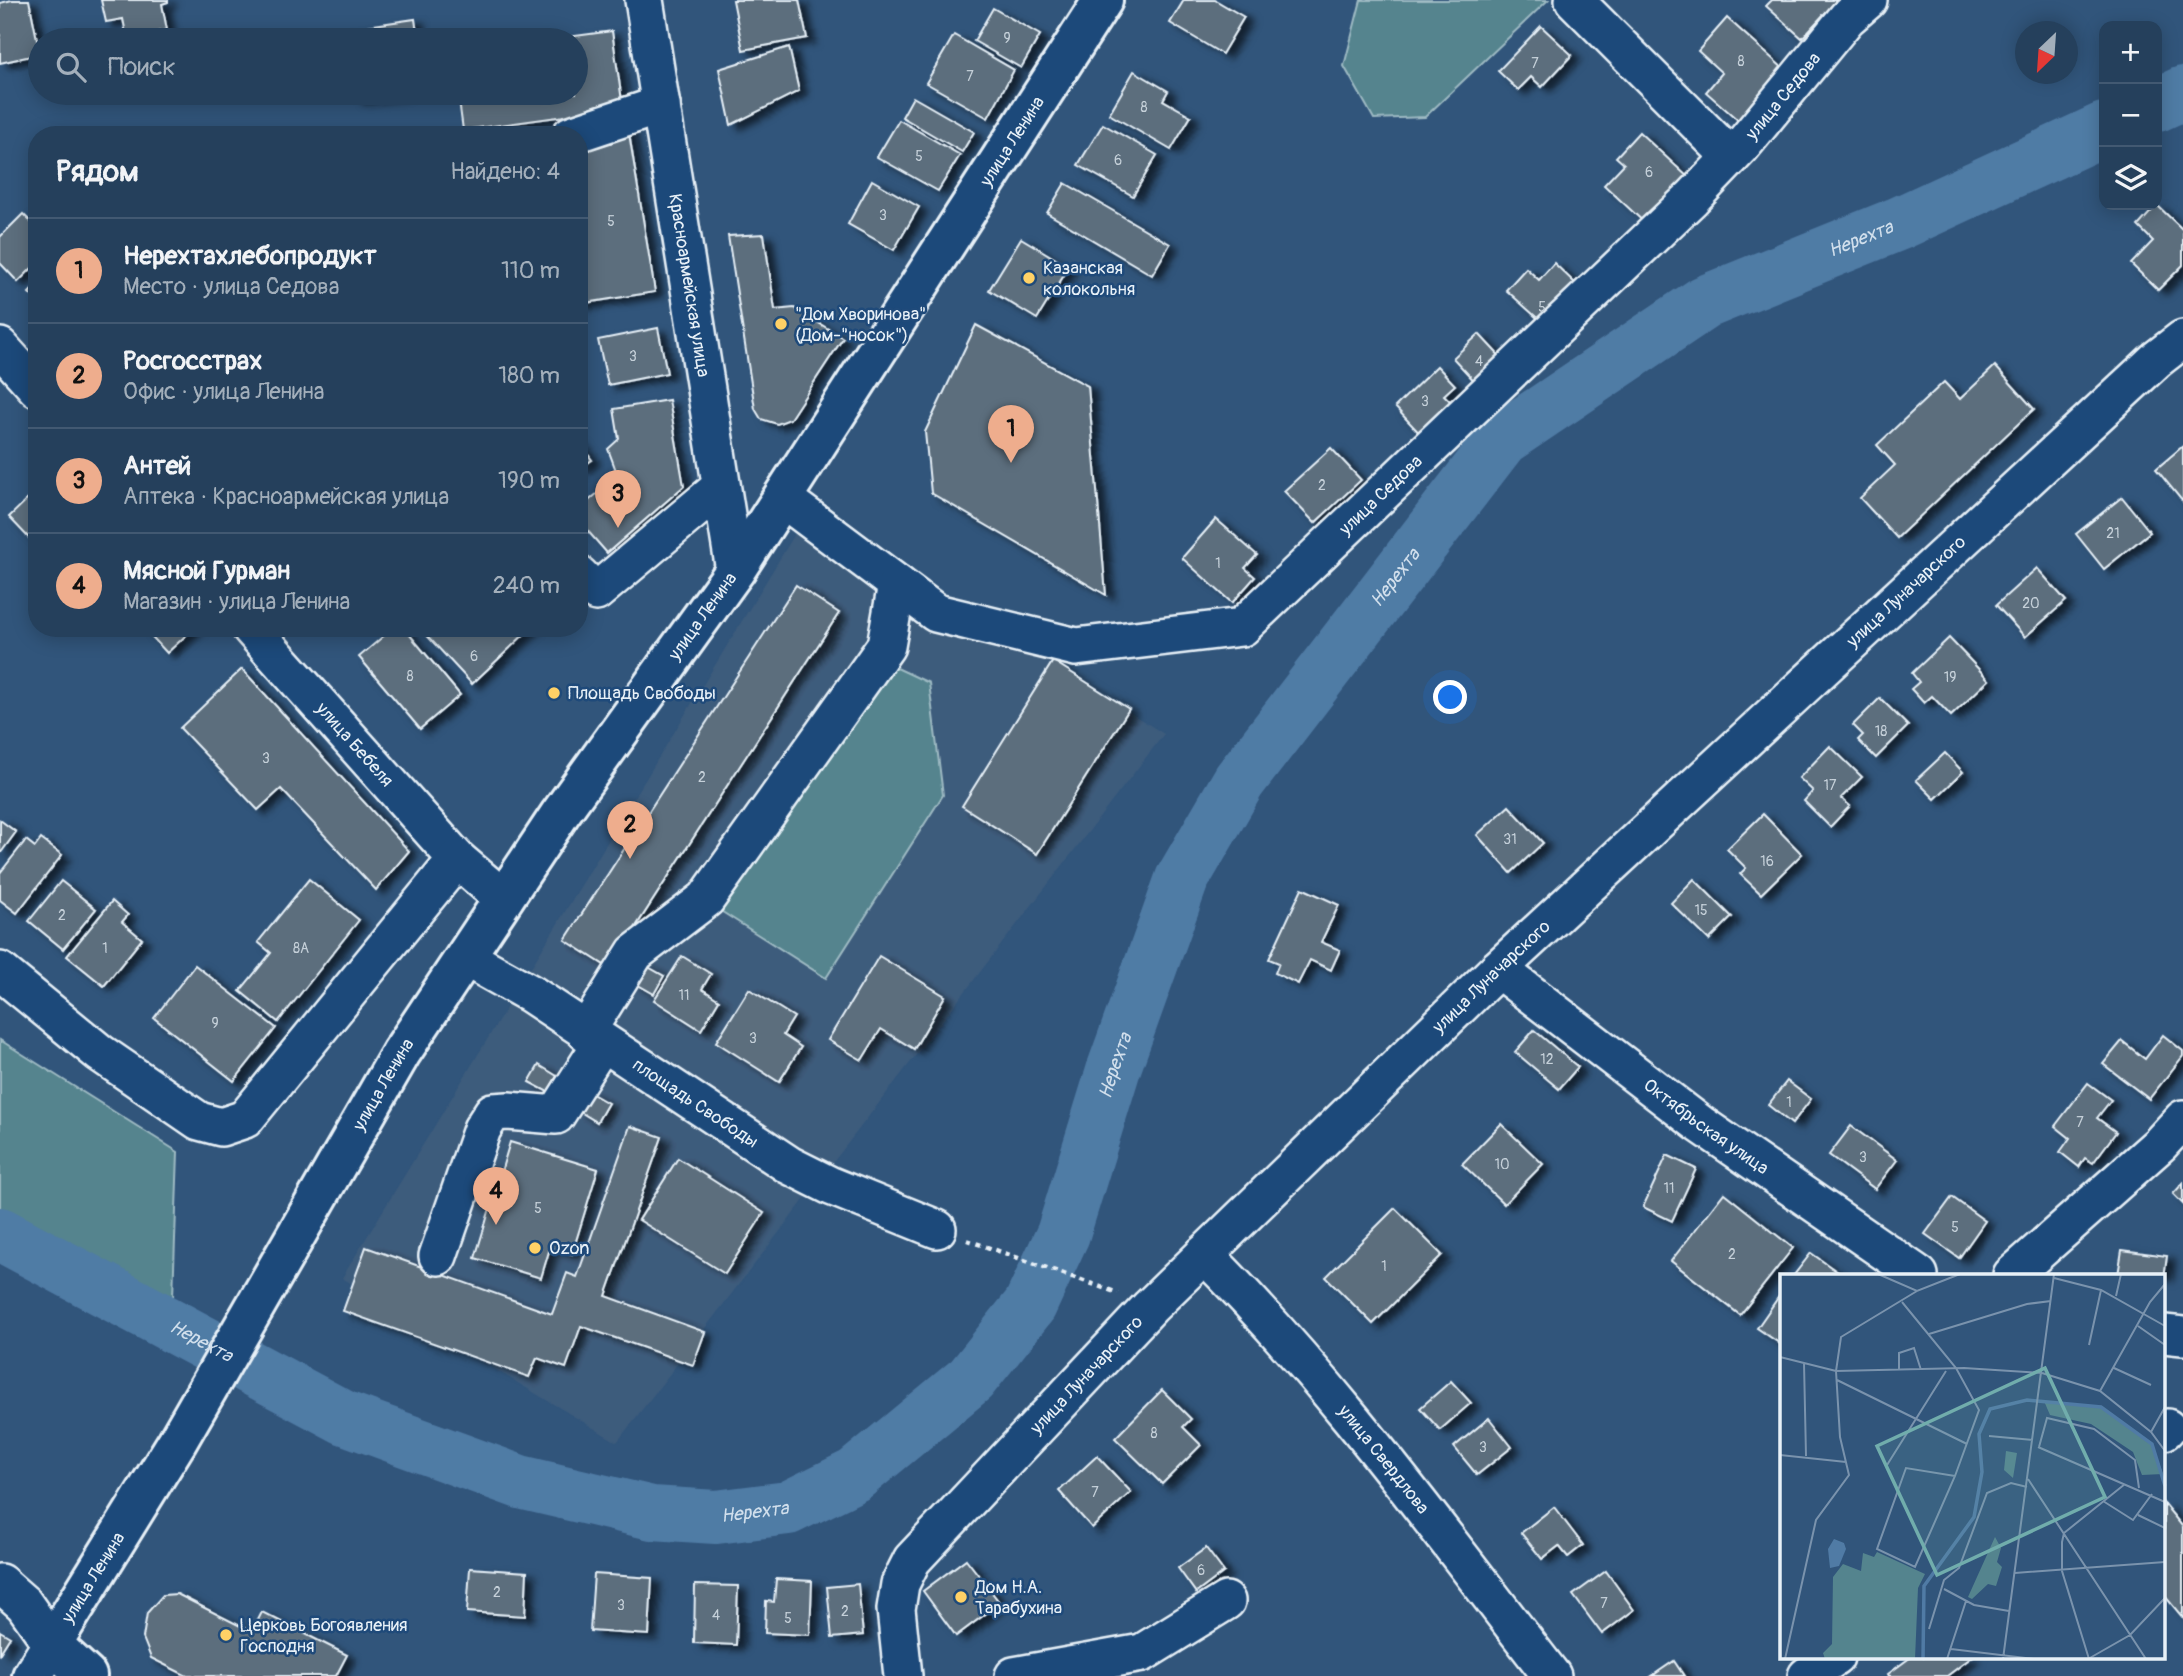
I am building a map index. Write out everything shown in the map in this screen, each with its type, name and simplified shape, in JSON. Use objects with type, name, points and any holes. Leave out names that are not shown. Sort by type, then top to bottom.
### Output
[{"type":"main road","name":"улица Ленина","points":[[32,1676],[177,1442],[401,1053],[568,803],[735,571],[1103,0]]},
{"type":"main road","points":[[52,1644],[88,1676]]},
{"type":"street","name":"Красноармейская улица","points":[[644,0],[735,571]]},
{"type":"street","points":[[1574,0],[1731,157]]},
{"type":"street","name":"улица Седова","points":[[782,498],[936,614],[1076,648],[1242,627],[1692,198],[1731,157],[1847,19],[1868,0]]},
{"type":"street","points":[[588,130],[661,105]]},
{"type":"street","name":"улица Луначарского","points":[[903,1676],[896,1609],[900,1584],[912,1560],[1150,1307],[1498,969],[2147,368],[2183,339]]},
{"type":"street","points":[[0,347],[28,378]]},
{"type":"street","points":[[588,585],[596,593],[721,487]]},
{"type":"street","points":[[438,1256],[482,1129],[494,1112],[556,1115],[635,953],[706,899],[886,646],[897,584]]},
{"type":"street","name":"улица Бебеля","points":[[259,637],[457,859],[504,898]]},
{"type":"street","points":[[0,971],[100,1053],[199,1121],[221,1127],[245,1119],[457,859]]},
{"type":"street","name":"площадь Свободы","points":[[465,957],[531,994],[789,1165],[831,1186],[937,1229]]},
{"type":"street","name":"Октябрьская улица","points":[[1498,969],[1700,1124],[1918,1274]]},
{"type":"street","points":[[2013,1274],[2160,1144],[2183,1119]]},
{"type":"street","name":"улица Свердлова","points":[[1204,1254],[1256,1306],[1311,1368],[1552,1676]]},
{"type":"street","points":[[0,1583],[24,1604],[52,1644]]},
{"type":"street","points":[[1014,1676],[1142,1653],[1226,1601]]},
{"type":"street","points":[[1807,1676],[1834,1658]]},
{"type":"path","points":[[937,1229],[1105,1287]]},
{"type":"shaded area","points":[[809,511],[1164,734],[617,1442],[342,1278]]},
{"type":"green space","points":[[1361,0],[1548,0],[1425,117],[1374,119],[1344,66]]},
{"type":"green space","points":[[884,662],[929,683],[943,795],[826,978],[716,908]]},
{"type":"green space","points":[[0,1040],[178,1152],[172,1326],[0,1234]]},
{"type":"building","points":[[29,0],[35,28],[28,28],[28,57],[0,63],[0,3]]},
{"type":"building","points":[[101,0],[168,0],[162,4],[167,28],[125,28],[123,19],[106,22]]},
{"type":"building","points":[[733,0],[799,0],[807,38],[743,50]]},
{"type":"building","points":[[1184,0],[1215,0],[1244,17],[1222,54],[1170,23]]},
{"type":"building","points":[[1772,0],[1837,0],[1802,38],[1766,6]]},
{"type":"building","points":[[993,8],[1040,35],[1021,68],[974,41]]},
{"type":"building","points":[[1727,18],[1785,70],[1739,121],[1706,92],[1722,73],[1698,51]]},
{"type":"building","points":[[415,19],[416,28],[353,28]]},
{"type":"building","points":[[1541,26],[1572,55],[1542,87],[1531,77],[1518,90],[1498,71]]},
{"type":"building","points":[[612,31],[623,108],[492,126],[462,126],[460,105],[588,105],[588,34]]},
{"type":"building","points":[[954,35],[1014,70],[988,118],[926,83]]},
{"type":"building","points":[[789,47],[799,91],[731,125],[719,69]]},
{"type":"building","points":[[1134,71],[1168,91],[1163,100],[1191,116],[1171,150],[1109,114]]},
{"type":"building","points":[[913,97],[974,132],[962,152],[902,117]]},
{"type":"building","points":[[899,120],[960,155],[938,191],[877,157]]},
{"type":"building","points":[[627,121],[655,292],[588,303],[588,145]]},
{"type":"building","points":[[1103,124],[1157,155],[1133,196],[1078,165]]},
{"type":"building","points":[[1639,132],[1690,179],[1647,225],[1604,185],[1624,164],[1616,157]]},
{"type":"building","points":[[872,180],[919,207],[894,250],[848,224]]},
{"type":"building","points":[[1065,183],[1170,244],[1152,275],[1047,213]]},
{"type":"building","points":[[2152,210],[2162,210],[2183,230],[2183,265],[2158,290],[2131,264],[2153,241],[2138,226]]},
{"type":"building","points":[[23,214],[28,219],[28,272],[18,282],[0,263],[0,237]]},
{"type":"building","name":"\"Дом Хворинова\" (Дом-\"носок\")","points":[[764,234],[775,310],[794,308],[843,338],[790,419],[777,424],[761,419],[755,409],[728,236]]},
{"type":"building","name":"Казанская колокольня","points":[[1021,238],[1069,267],[1037,319],[989,290]]},
{"type":"building","points":[[1554,263],[1578,286],[1544,324],[1506,290],[1526,268],[1539,280]]},
{"type":"building","points":[[976,325],[1088,386],[1106,595],[931,493],[925,432]]},
{"type":"building","points":[[658,328],[667,373],[608,385],[598,340]]},
{"type":"building","points":[[1479,334],[1506,363],[1480,387],[1453,358]]},
{"type":"building","points":[[1437,366],[1455,385],[1444,395],[1456,407],[1424,438],[1395,407]]},
{"type":"building","points":[[1995,366],[2034,409],[1897,538],[1860,498],[1895,465],[1877,445],[1944,382],[1960,399]]},
{"type":"building","points":[[669,400],[684,486],[607,553],[588,531],[588,501],[618,476],[608,449],[619,439],[614,409]]},
{"type":"building","points":[[2183,446],[2183,502],[2156,469]]},
{"type":"building","points":[[1331,448],[1361,480],[1315,523],[1284,491]]},
{"type":"building","points":[[2122,497],[2150,532],[2104,569],[2076,534]]},
{"type":"building","points":[[28,499],[28,537],[9,517]]},
{"type":"building","points":[[1216,519],[1257,555],[1245,568],[1255,577],[1232,603],[1182,558]]},
{"type":"building","points":[[2037,568],[2066,601],[2025,637],[1996,605]]},
{"type":"building","points":[[796,585],[839,613],[609,968],[565,940]]},
{"type":"building","points":[[152,637],[184,637],[167,653]]},
{"type":"building","points":[[382,637],[412,637],[460,695],[420,729],[359,657]]},
{"type":"building","points":[[428,637],[522,637],[472,684]]},
{"type":"building","points":[[1949,638],[1989,680],[1951,716],[1932,696],[1924,703],[1911,689],[1919,682],[1912,673]]},
{"type":"building","points":[[1053,661],[1129,709],[1037,854],[962,806]]},
{"type":"building","points":[[242,669],[409,851],[376,890],[281,789],[258,810],[180,728]]},
{"type":"building","points":[[1880,698],[1908,726],[1876,758],[1858,740],[1863,735],[1853,725]]},
{"type":"building","points":[[1830,746],[1862,777],[1841,798],[1850,806],[1830,827],[1804,801],[1813,791],[1799,778]]},
{"type":"building","points":[[1945,753],[1963,772],[1935,799],[1916,780]]},
{"type":"building","points":[[1509,806],[1543,843],[1511,873],[1477,835]]},
{"type":"building","points":[[1763,814],[1802,854],[1761,894],[1740,874],[1746,868],[1727,849]]},
{"type":"building","points":[[0,820],[16,832],[0,854]]},
{"type":"building","points":[[41,839],[62,855],[17,913],[0,900],[0,873],[26,840],[35,847]]},
{"type":"building","points":[[309,879],[359,920],[278,1022],[240,991],[271,953],[258,942]]},
{"type":"building","points":[[1694,879],[1732,917],[1709,940],[1671,903]]},
{"type":"building","points":[[61,881],[96,909],[63,949],[29,921]]},
{"type":"building","points":[[1302,888],[1339,905],[1321,942],[1340,950],[1331,970],[1310,960],[1298,984],[1275,973],[1279,963],[1269,959]]},
{"type":"building","points":[[112,901],[128,915],[122,922],[142,939],[104,986],[67,956]]},
{"type":"building","points":[[682,956],[711,974],[702,989],[719,1000],[701,1030],[654,1000]]},
{"type":"building","points":[[879,956],[945,996],[914,1049],[881,1029],[862,1060],[828,1040]]},
{"type":"building","points":[[643,964],[664,976],[654,994],[633,982]]},
{"type":"building","points":[[195,965],[276,1028],[234,1081],[154,1018]]},
{"type":"building","points":[[749,989],[794,1017],[783,1035],[801,1047],[779,1082],[716,1042]]},
{"type":"building","points":[[1534,1030],[1578,1067],[1559,1089],[1515,1052]]},
{"type":"building","points":[[2163,1035],[2183,1051],[2183,1056],[2149,1099],[2103,1064],[2122,1041],[2145,1059]]},
{"type":"building","points":[[539,1065],[557,1076],[548,1092],[529,1082]]},
{"type":"building","points":[[1787,1081],[1811,1099],[1792,1124],[1768,1105]]},
{"type":"building","points":[[2088,1083],[2111,1100],[2097,1118],[2116,1132],[2093,1163],[2085,1158],[2079,1167],[2060,1152],[2070,1138],[2055,1126]]},
{"type":"building","points":[[587,1091],[608,1103],[597,1122],[577,1110]]},
{"type":"building","points":[[1501,1124],[1543,1164],[1504,1204],[1462,1164]]},
{"type":"building","points":[[630,1126],[662,1137],[606,1296],[705,1332],[693,1365],[581,1326],[566,1368],[537,1358],[529,1377],[343,1311],[366,1247],[552,1314],[567,1273],[577,1277]]},
{"type":"building","points":[[1851,1126],[1897,1160],[1875,1189],[1829,1155]]},
{"type":"building","points":[[510,1142],[598,1169],[572,1254],[550,1248],[541,1278],[475,1258]]},
{"type":"building","points":[[1667,1155],[1696,1169],[1672,1221],[1643,1207]]},
{"type":"building","points":[[678,1158],[764,1213],[725,1274],[639,1220]]},
{"type":"building","points":[[2183,1183],[2183,1204],[2173,1194]]},
{"type":"building","points":[[1724,1193],[1793,1248],[1740,1315],[1671,1261]]},
{"type":"building","points":[[1952,1197],[1985,1221],[1959,1258],[1925,1234]]},
{"type":"building","points":[[1395,1208],[1442,1255],[1373,1324],[1326,1277]]},
{"type":"building","points":[[2122,1250],[2167,1256],[2165,1274],[2118,1274]]},
{"type":"building","points":[[1811,1253],[1841,1274],[1795,1274]]},
{"type":"building","points":[[1780,1295],[1780,1344],[1757,1328]]},
{"type":"building","points":[[1451,1381],[1471,1403],[1440,1430],[1420,1408]]},
{"type":"building","points":[[1162,1390],[1191,1419],[1183,1427],[1201,1445],[1162,1484],[1115,1438]]},
{"type":"building","points":[[1489,1418],[1512,1447],[1477,1475],[1454,1447]]},
{"type":"building","points":[[1097,1456],[1131,1492],[1092,1528],[1059,1491]]},
{"type":"building","points":[[2166,1506],[2183,1527],[2183,1618],[2166,1597]]},
{"type":"building","points":[[1554,1507],[1583,1545],[1568,1557],[1559,1546],[1542,1559],[1521,1533]]},
{"type":"building","points":[[1206,1548],[1224,1572],[1196,1593],[1178,1568]]},
{"type":"building","name":"Дом Н.А. Тарабухина","points":[[966,1559],[1000,1603],[956,1636],[923,1591]]},
{"type":"building","points":[[470,1568],[527,1572],[525,1616],[467,1612]]},
{"type":"building","points":[[1606,1571],[1634,1610],[1602,1634],[1573,1595]]},
{"type":"building","points":[[594,1574],[652,1578],[649,1635],[590,1631]]},
{"type":"building","points":[[776,1579],[812,1581],[810,1635],[765,1633],[766,1601],[774,1602]]},
{"type":"building","points":[[858,1584],[863,1635],[832,1638],[827,1587]]},
{"type":"building","points":[[695,1585],[738,1586],[736,1645],[694,1643]]},
{"type":"building","name":"Церковь Богоявления Господня","points":[[177,1594],[252,1632],[262,1612],[347,1655],[336,1676],[187,1676],[151,1658],[143,1638],[147,1613],[163,1595]]},
{"type":"building","points":[[0,1631],[10,1637],[0,1653]]},
{"type":"building","points":[[1910,1658],[1971,1658],[1947,1676],[1888,1674]]},
{"type":"building","points":[[1674,1661],[1684,1676],[1652,1676]]},
{"type":"waterway","name":"Нерехта","points":[[2162,103],[2183,93]]},
{"type":"waterway","name":"Нерехта","points":[[0,1234],[345,1418],[520,1482],[652,1513],[716,1517],[788,1508],[855,1475],[971,1379],[1030,1305],[1063,1234],[1114,1068],[1182,879],[1239,781],[1502,439],[1705,302],[1900,223],[2099,131]]},
{"type":"place","name":"Казанская колокольня","points":[[1029,278]]},
{"type":"place","name":"\"Дом Хворинова\" (Дом-\"носок\")","points":[[781,324]]},
{"type":"place","name":"Нерехтахлебопродукт","points":[[1011,463]]},
{"type":"place","name":"Антей","points":[[618,528]]},
{"type":"place","name":"Площадь Свободы","points":[[554,693]]},
{"type":"place","name":"Росгосстрах","points":[[630,859]]},
{"type":"place","name":"Мясной Гурман","points":[[496,1225]]},
{"type":"place","name":"Ozon","points":[[535,1248]]},
{"type":"place","name":"Дом Н.А. Тарабухина","points":[[961,1597]]},
{"type":"place","name":"Церковь Богоявления Господня","points":[[226,1635]]}]
